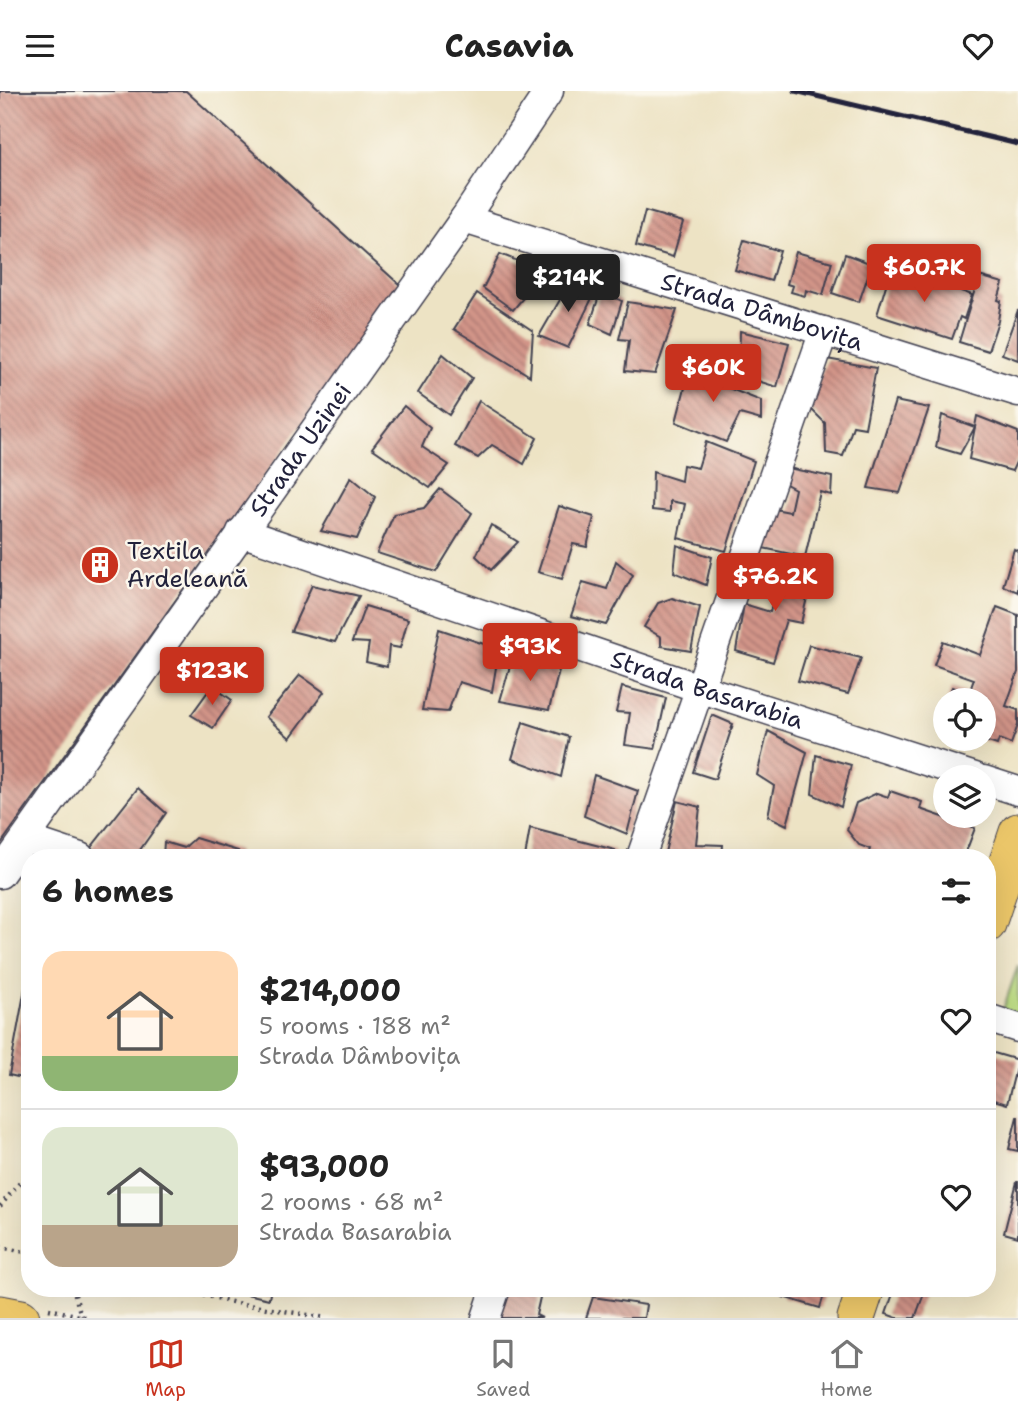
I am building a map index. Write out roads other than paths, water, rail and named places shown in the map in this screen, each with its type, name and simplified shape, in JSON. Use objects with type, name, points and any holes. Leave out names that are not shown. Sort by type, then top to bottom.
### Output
[{"type":"main road","points":[[996,897],[1018,832]]},
{"type":"main road","points":[[856,1318],[863,1297]]},
{"type":"main road","points":[[0,1314],[21,1318]]},
{"type":"street","name":"Strada Uzinei","points":[[0,874],[464,219],[550,91]]},
{"type":"street","name":"Strada Dâmbovița","points":[[464,219],[1018,392]]},
{"type":"street","points":[[644,849],[824,331]]},
{"type":"street","name":"Strada Basarabia","points":[[241,532],[699,688],[938,765]]},
{"type":"street","points":[[996,784],[1018,791]]},
{"type":"street","points":[[26,839],[56,849]]},
{"type":"street","points":[[996,1020],[1018,1028]]},
{"type":"street","points":[[485,1318],[493,1297]]},
{"type":"railway","points":[[795,91],[1018,144]]},
{"type":"place","name":"Textila Ardeleană","points":[[100,565]]}]
